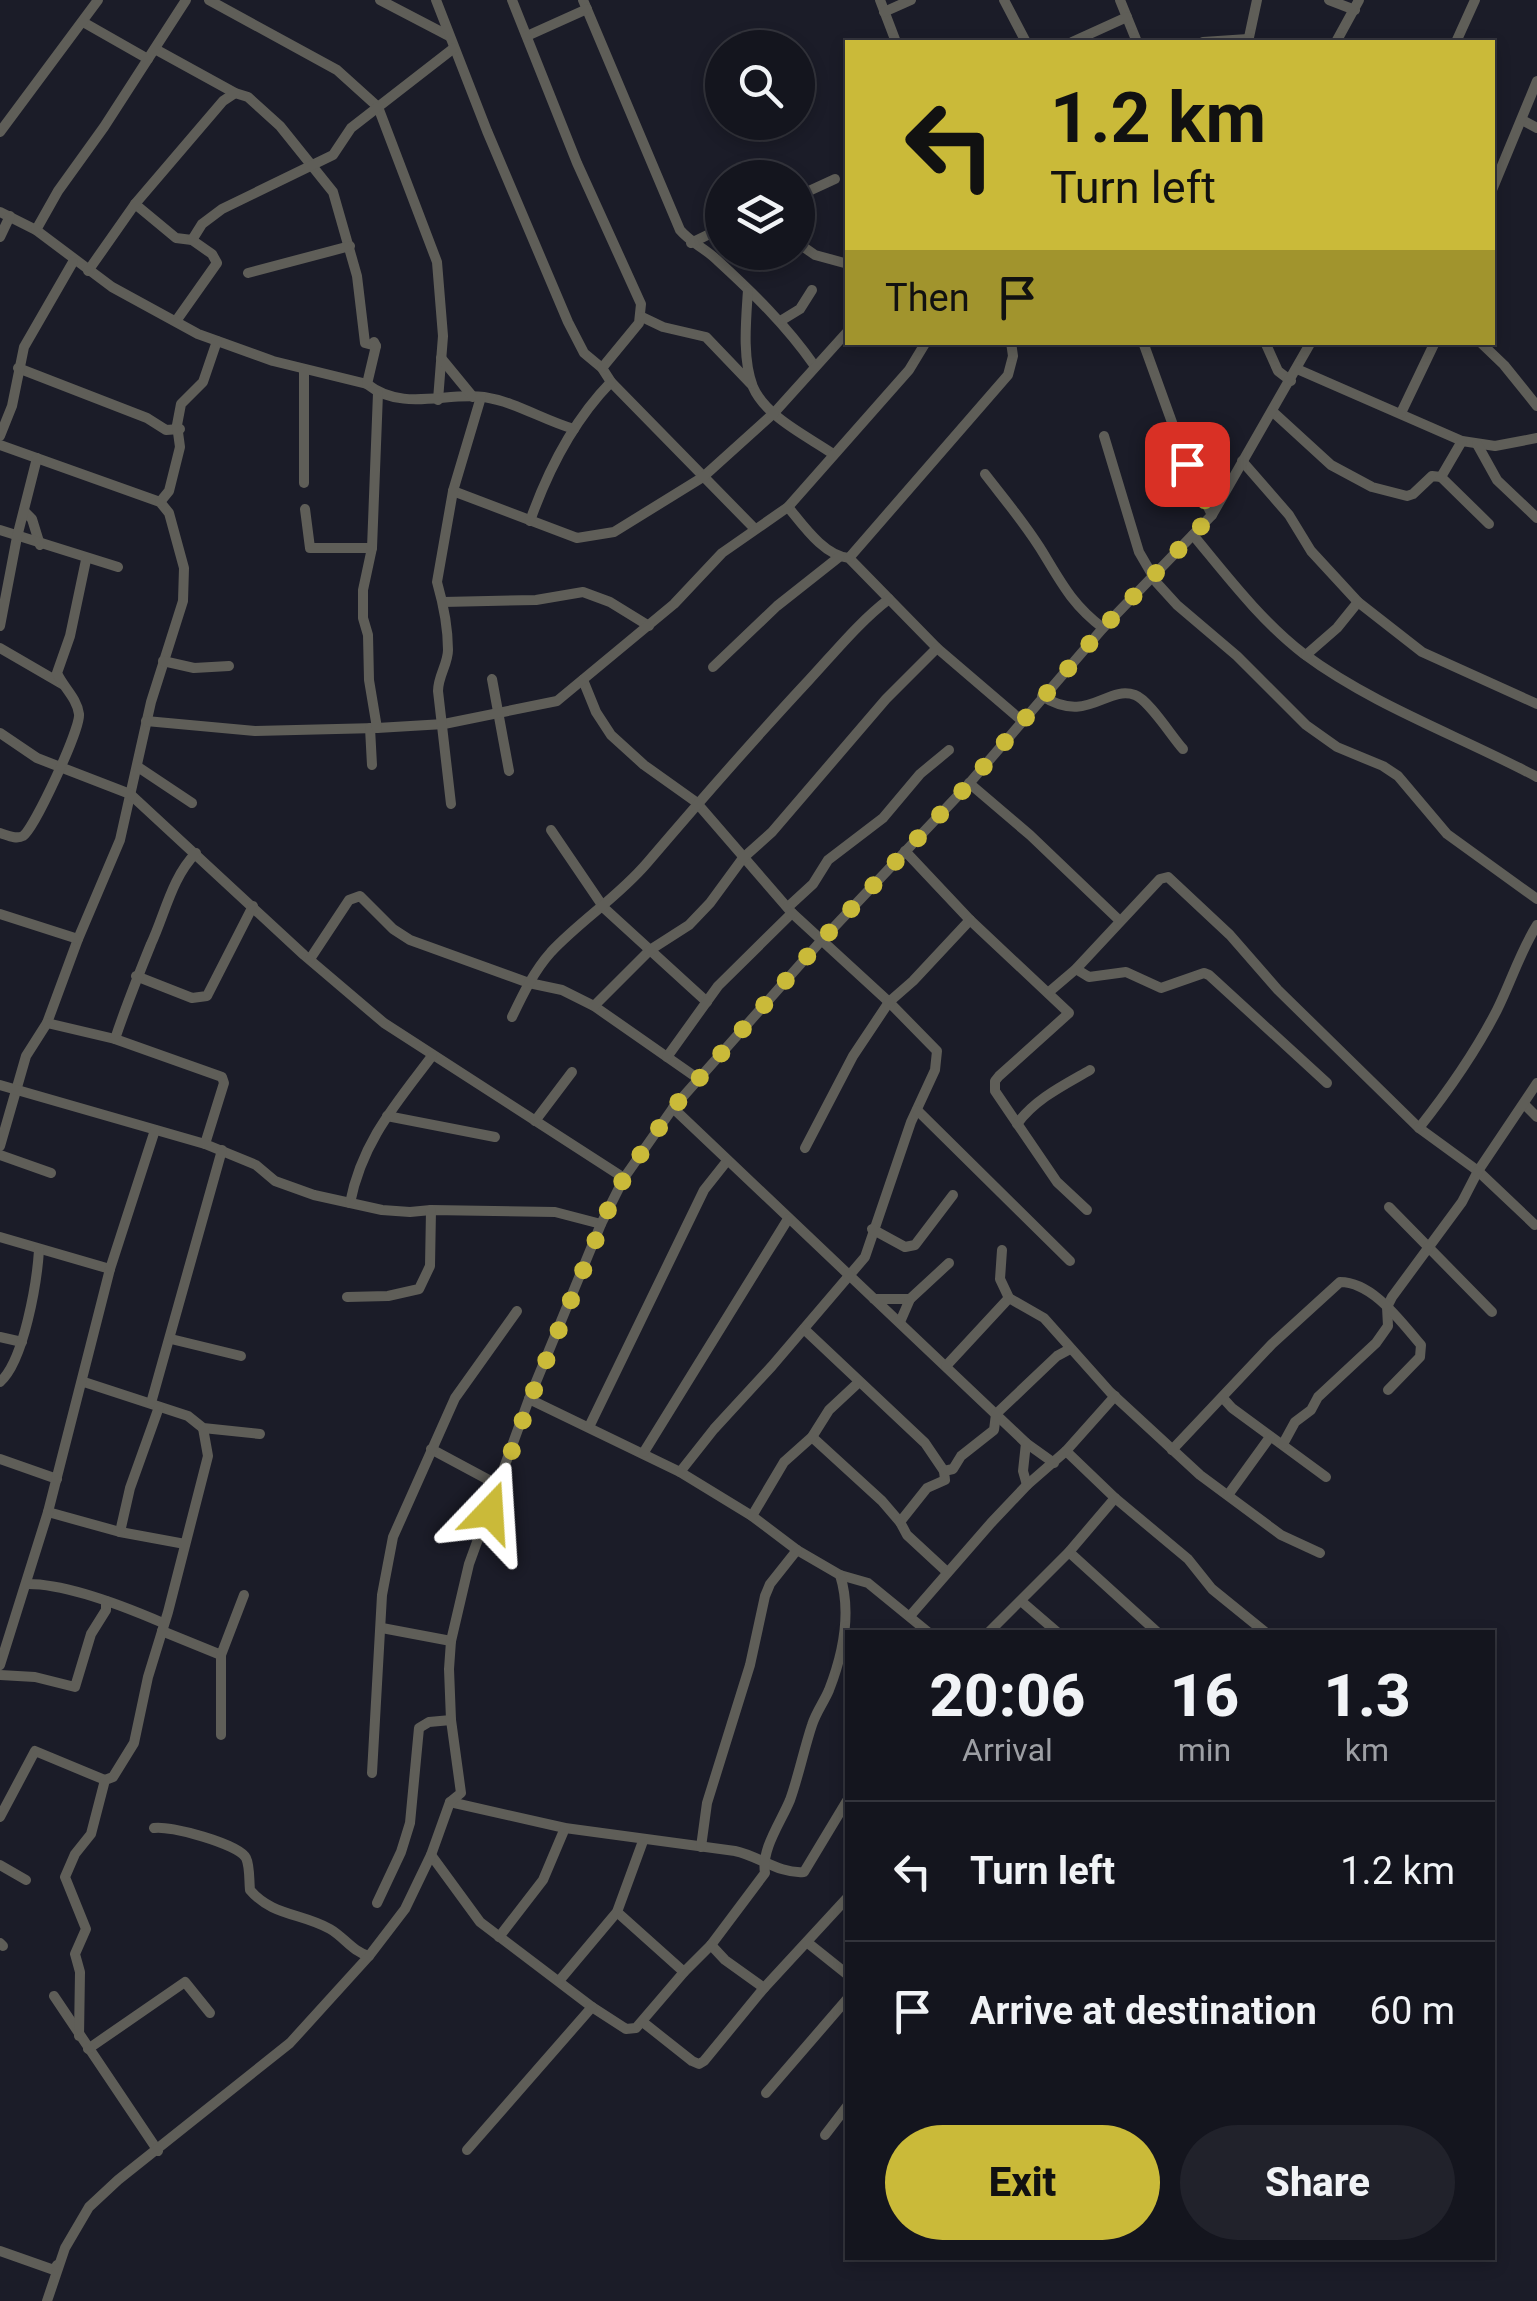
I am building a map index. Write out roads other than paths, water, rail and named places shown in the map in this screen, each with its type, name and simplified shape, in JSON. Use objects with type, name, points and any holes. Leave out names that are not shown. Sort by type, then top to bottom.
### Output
[{"type":"street","points":[[0,132],[98,0]]},
{"type":"street","points":[[36,230],[186,0]]},
{"type":"street","points":[[209,0],[337,70],[378,108],[434,247],[442,314],[438,400]]},
{"type":"street","points":[[380,0],[452,43]]},
{"type":"street","points":[[436,0],[584,353],[754,528]]},
{"type":"street","points":[[512,0],[641,304],[642,317],[602,368]]},
{"type":"street","points":[[895,40],[882,6],[911,0]]},
{"type":"street","points":[[1004,0],[1025,40]]},
{"type":"street","points":[[1120,0],[1137,40]]},
{"type":"street","points":[[1248,40],[1257,0]]},
{"type":"street","points":[[1329,0],[1357,5],[1337,40]]},
{"type":"street","points":[[1457,40],[1475,0]]},
{"type":"street","points":[[527,36],[585,5],[655,165],[669,207],[691,243],[703,243],[782,320],[814,364]]},
{"type":"street","points":[[1076,40],[1127,17]]},
{"type":"street","points":[[83,22],[248,97],[313,164],[333,192],[350,246],[365,343],[376,346],[368,384]]},
{"type":"street","points":[[192,240],[202,224],[222,209],[333,155],[351,128],[452,43]]},
{"type":"street","points":[[1495,182],[1537,80]]},
{"type":"street","points":[[218,84],[224,101]]},
{"type":"street","points":[[88,271],[135,204],[234,93]]},
{"type":"street","points":[[1522,120],[1537,128]]},
{"type":"street","points":[[1495,147],[1507,150]]},
{"type":"street","points":[[815,188],[835,179]]},
{"type":"street","points":[[135,204],[176,238],[192,240],[212,254],[217,263],[176,321]]},
{"type":"street","points":[[0,237],[5,214],[36,230],[74,262],[124,294],[217,341],[304,370],[368,384],[378,393],[412,400],[477,397],[524,408],[547,422],[574,429]]},
{"type":"street","points":[[248,273],[350,246]]},
{"type":"street","points":[[815,256],[845,263]]},
{"type":"street","points":[[0,436],[24,347],[74,262]]},
{"type":"street","points":[[748,290],[746,346],[754,388]]},
{"type":"street","points":[[782,320],[791,318],[812,290]]},
{"type":"street","points":[[642,317],[663,327],[706,337],[774,413],[833,454]]},
{"type":"street","points":[[453,492],[576,538],[600,536],[626,526],[703,478],[774,413],[845,334]]},
{"type":"street","points":[[160,502],[169,491],[180,447],[177,426],[182,404],[203,382],[217,341]]},
{"type":"street","points":[[146,720],[255,730],[373,728],[444,724],[557,701],[649,626],[722,553],[788,507],[901,380],[924,345]]},
{"type":"street","points":[[712,667],[778,606],[844,558],[1008,375],[1011,345]]},
{"type":"street","points":[[1144,345],[1187,464],[1212,515]]},
{"type":"street","points":[[1266,345],[1278,371],[1291,381]]},
{"type":"street","points":[[0,2251],[54,2270],[88,2207],[290,2043],[369,1956],[405,1909],[431,1856],[450,1802],[460,1793],[450,1720],[451,1641],[469,1564],[530,1400],[601,1224],[624,1178],[673,1108],[820,942],[969,784],[1103,628],[1212,515],[1310,345]]},
{"type":"street","points":[[1401,413],[1433,345]]},
{"type":"street","points":[[1483,345],[1537,406]]},
{"type":"street","points":[[441,358],[477,397]]},
{"type":"street","points":[[18,368],[147,418],[166,430],[180,429]]},
{"type":"street","points":[[1298,369],[1462,441],[1494,446],[1537,438]]},
{"type":"street","points":[[304,370],[304,483]]},
{"type":"street","points":[[530,521],[555,461],[590,404],[611,382]]},
{"type":"street","points":[[3,385],[14,392]]},
{"type":"street","points":[[372,765],[363,590],[372,548],[378,393]]},
{"type":"street","points":[[450,804],[438,678],[448,650],[437,582],[453,492],[477,397]]},
{"type":"street","points":[[1274,412],[1332,465],[1372,488],[1406,496],[1432,476],[1441,477],[1490,524]]},
{"type":"street","points":[[1104,436],[1139,552],[1157,583],[1177,605],[1306,725],[1336,746],[1398,776],[1456,842],[1537,899]]},
{"type":"street","points":[[1441,477],[1462,441]]},
{"type":"street","points":[[1477,444],[1497,480],[1537,518]]},
{"type":"street","points":[[0,445],[160,502],[169,512],[186,585],[172,644],[163,661],[146,720],[120,840],[48,1022],[26,1056],[0,1146]]},
{"type":"street","points":[[0,626],[37,458]]},
{"type":"street","points":[[1242,461],[1289,515],[1311,552],[1358,602],[1422,652],[1537,704]]},
{"type":"street","points":[[985,474],[1047,558],[1054,576],[1103,628]]},
{"type":"street","points":[[788,507],[809,533],[844,558],[937,648],[1022,720]]},
{"type":"street","points":[[305,509],[310,548],[372,548]]},
{"type":"street","points":[[24,511],[32,519],[40,544]]},
{"type":"street","points":[[0,530],[118,567]]},
{"type":"street","points":[[1192,535],[1266,618],[1306,655],[1377,698],[1537,777]]},
{"type":"street","points":[[0,833],[18,838],[25,834],[71,747],[79,712],[57,673],[70,636],[86,560]]},
{"type":"street","points":[[443,602],[536,600],[575,592],[593,593],[649,626]]},
{"type":"street","points":[[512,1017],[529,983],[554,949],[604,908],[645,866],[696,802],[859,624],[889,598]]},
{"type":"street","points":[[1306,655],[1337,628],[1358,602]]},
{"type":"street","points":[[0,648],[67,687]]},
{"type":"street","points":[[594,1006],[650,950],[688,925],[710,903],[743,858],[772,832],[865,722],[937,648]]},
{"type":"street","points":[[163,661],[194,668],[230,666]]},
{"type":"street","points":[[492,678],[509,771]]},
{"type":"street","points":[[582,680],[611,734],[644,765],[696,802],[820,942],[889,1002],[937,1051],[935,1070],[864,1256],[680,1472]]},
{"type":"street","points":[[1042,696],[1052,703],[1078,709],[1125,694],[1134,695],[1183,749]]},
{"type":"street","points":[[0,733],[36,758],[130,794],[384,1023],[624,1178]]},
{"type":"street","points":[[667,1057],[738,964],[790,910],[828,860],[883,818],[920,774],[948,750]]},
{"type":"street","points":[[138,768],[192,802]]},
{"type":"street","points":[[969,784],[1030,834],[1120,921]]},
{"type":"street","points":[[551,830],[604,908],[707,1002]]},
{"type":"street","points":[[905,851],[970,920],[1069,1013],[995,1081],[999,1101],[1057,1182],[1087,1210]]},
{"type":"street","points":[[115,1039],[136,976],[180,876],[196,853]]},
{"type":"street","points":[[1049,992],[1160,880],[1168,877],[1420,1128],[1478,1172],[1535,1225]]},
{"type":"street","points":[[310,959],[349,900],[360,896],[410,940],[529,983],[562,990],[594,1006],[700,1080]]},
{"type":"street","points":[[136,976],[192,998],[207,996],[253,906]]},
{"type":"street","points":[[0,914],[78,939]]},
{"type":"street","points":[[804,1148],[853,1056],[889,1002],[970,920]]},
{"type":"street","points":[[1420,1128],[1472,1056],[1537,925]]},
{"type":"street","points":[[1524,945],[1537,954]]},
{"type":"street","points":[[1076,969],[1089,977],[1126,972],[1161,988],[1210,975],[1327,1083]]},
{"type":"street","points":[[48,1022],[115,1039],[222,1076],[224,1083],[205,1144]]},
{"type":"street","points":[[350,1203],[364,1151],[432,1056]]},
{"type":"street","points":[[1017,1124],[1055,1090],[1090,1070]]},
{"type":"street","points":[[535,1121],[572,1072]]},
{"type":"street","points":[[1282,1444],[1295,1422],[1376,1343],[1388,1326],[1392,1296],[1462,1202],[1537,1083]]},
{"type":"street","points":[[0,1085],[205,1144],[270,1177],[350,1203],[410,1212],[555,1212],[601,1224]]},
{"type":"street","points":[[1524,1104],[1537,1116]]},
{"type":"street","points":[[673,1108],[1026,1443],[1054,1463]]},
{"type":"street","points":[[917,1110],[1070,1261]]},
{"type":"street","points":[[387,1116],[495,1137]]},
{"type":"street","points":[[0,1665],[48,1512],[110,1269],[155,1130]]},
{"type":"street","points":[[120,1532],[222,1150]]},
{"type":"street","points":[[0,1155],[51,1173]]},
{"type":"street","points":[[589,1427],[704,1190],[727,1161]]},
{"type":"street","points":[[872,1229],[905,1247],[915,1245],[953,1195]]},
{"type":"street","points":[[1389,1207],[1492,1312]]},
{"type":"street","points":[[347,1297],[410,1294],[419,1289],[430,1266],[431,1210]]},
{"type":"street","points":[[644,1452],[788,1220]]},
{"type":"street","points":[[0,1237],[110,1269]]},
{"type":"street","points":[[0,1382],[11,1369],[22,1342],[37,1283],[39,1250]]},
{"type":"street","points":[[1002,1250],[1000,1279],[1009,1298],[1044,1318],[1115,1396],[1172,1450],[1280,1535],[1320,1553]]},
{"type":"street","points":[[900,1322],[910,1299],[949,1264]]},
{"type":"street","points":[[1172,1450],[1272,1344],[1340,1282],[1362,1286],[1388,1307],[1422,1348],[1420,1358],[1388,1390]]},
{"type":"street","points":[[946,1366],[1009,1298]]},
{"type":"street","points":[[874,1299],[910,1299]]},
{"type":"street","points":[[372,1773],[384,1574],[390,1549],[455,1398],[517,1311]]},
{"type":"street","points":[[804,1329],[925,1444],[944,1470],[945,1480],[927,1488],[900,1522]]},
{"type":"street","points":[[0,1337],[22,1342]]},
{"type":"street","points":[[172,1339],[241,1356]]},
{"type":"street","points":[[944,1470],[953,1470],[961,1456],[994,1430],[996,1414],[1070,1349]]},
{"type":"street","points":[[84,1382],[188,1416],[203,1428],[260,1434]]},
{"type":"street","points":[[752,1516],[784,1462],[812,1437],[829,1410],[858,1382]]},
{"type":"street","points":[[910,1616],[1027,1484],[1066,1451],[1115,1396]]},
{"type":"street","points":[[1223,1398],[1326,1477]]},
{"type":"street","points":[[530,1400],[680,1472],[752,1516],[797,1550],[840,1575],[868,1583],[926,1630]]},
{"type":"street","points":[[0,1818],[35,1751],[106,1780],[113,1777],[134,1743],[208,1456],[203,1428]]},
{"type":"street","points":[[812,1437],[946,1572]]},
{"type":"street","points":[[1228,1495],[1270,1437]]},
{"type":"street","points":[[1026,1443],[1023,1470],[1027,1484]]},
{"type":"street","points":[[432,1449],[500,1486]]},
{"type":"street","points":[[1066,1451],[1262,1630]]},
{"type":"street","points":[[1,1463],[58,1475]]},
{"type":"street","points":[[991,1630],[1116,1498]]},
{"type":"street","points":[[48,1512],[120,1532],[186,1544]]},
{"type":"street","points":[[701,1848],[707,1803],[750,1666],[765,1596],[797,1550]]},
{"type":"street","points":[[1069,1552],[1155,1630]]},
{"type":"street","points":[[431,1856],[466,1906],[498,1938],[626,2029],[644,2023],[684,1972],[711,1946],[765,1873],[763,1861],[792,1795],[795,1774],[816,1714],[830,1689],[846,1626],[840,1575]]},
{"type":"street","points":[[28,1584],[43,1584],[106,1601],[221,1654]]},
{"type":"street","points":[[220,1736],[221,1654],[244,1595]]},
{"type":"street","points":[[0,1675],[35,1677],[75,1688],[91,1634],[106,1610],[106,1601]]},
{"type":"street","points":[[1021,1601],[1056,1630]]},
{"type":"street","points":[[382,1628],[451,1641]]},
{"type":"street","points":[[377,1903],[410,1824],[419,1728],[429,1722],[450,1720]]},
{"type":"street","points":[[79,2036],[80,1972],[75,1954],[86,1929],[65,1877],[91,1834],[106,1780]]},
{"type":"street","points":[[450,1802],[565,1828],[751,1854],[779,1869],[804,1872],[845,1803]]},
{"type":"street","points":[[154,1828],[178,1828],[240,1850],[248,1863],[250,1890],[267,1906],[332,1930],[359,1954],[369,1956]]},
{"type":"street","points":[[498,1938],[543,1880],[565,1828]]},
{"type":"street","points":[[559,1981],[617,1912],[643,1841]]},
{"type":"street","points":[[0,1865],[26,1880]]},
{"type":"street","points":[[644,2023],[699,2064],[845,1901]]},
{"type":"street","points":[[617,1912],[684,1972]]},
{"type":"street","points":[[808,1943],[845,1973]]},
{"type":"street","points":[[711,1946],[764,1988]]},
{"type":"street","points":[[88,2050],[185,1982],[210,2013]]},
{"type":"street","points":[[54,1996],[158,2150]]},
{"type":"street","points":[[766,2093],[845,2001]]},
{"type":"street","points":[[467,2150],[592,2007]]},
{"type":"street","points":[[825,2135],[845,2109]]},
{"type":"street","points":[[46,2301],[58,2264]]}]
